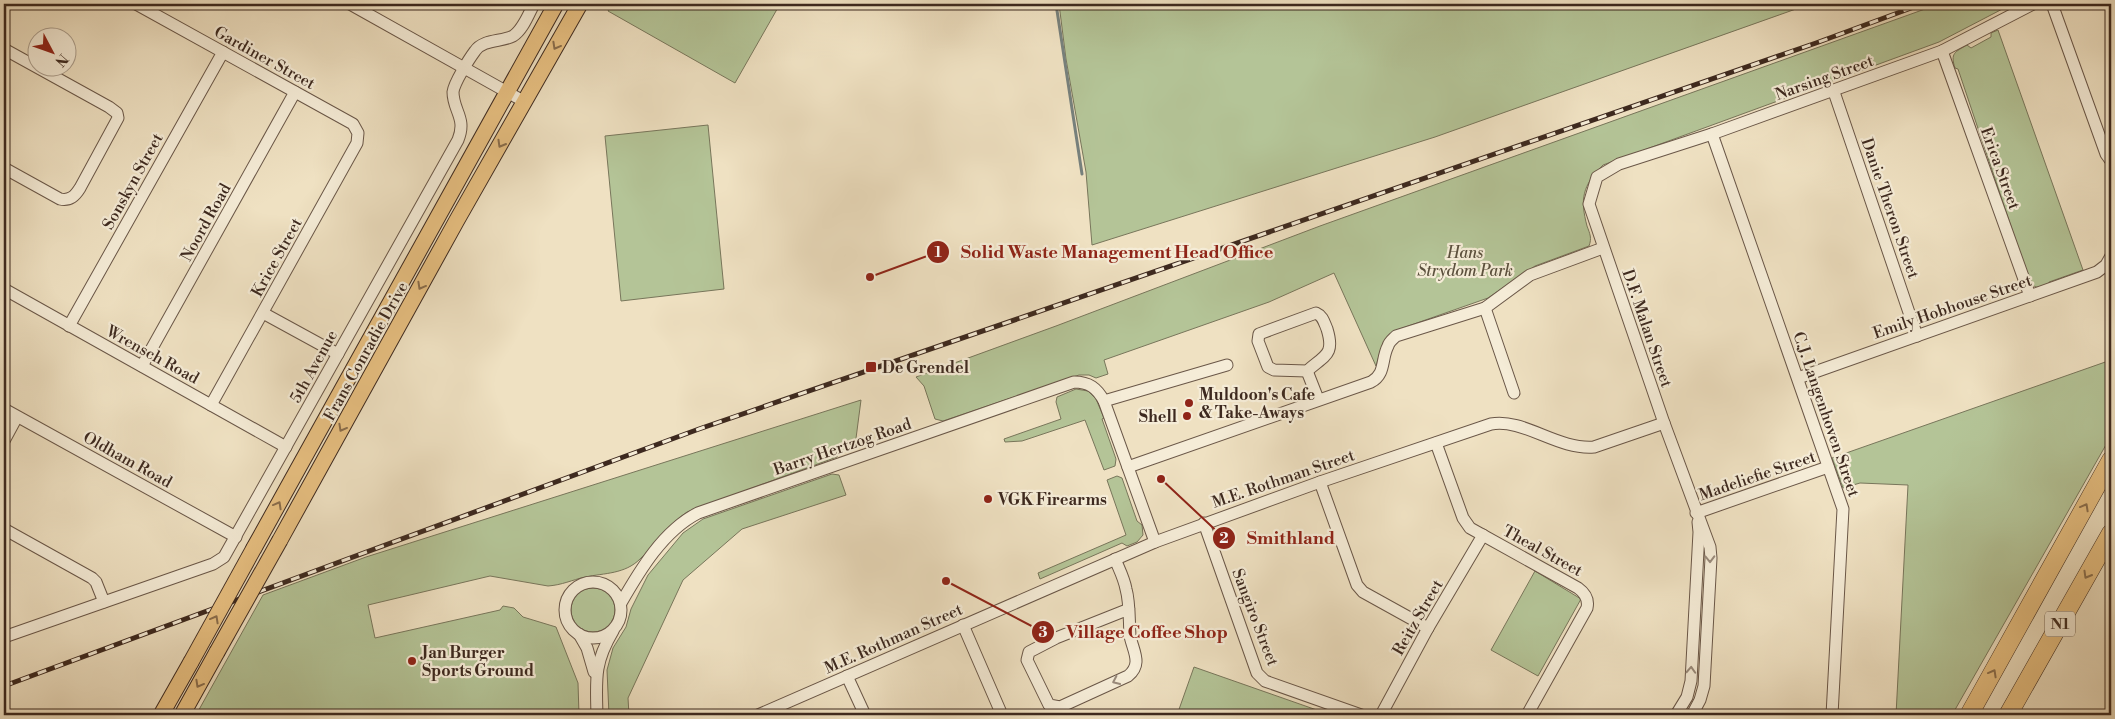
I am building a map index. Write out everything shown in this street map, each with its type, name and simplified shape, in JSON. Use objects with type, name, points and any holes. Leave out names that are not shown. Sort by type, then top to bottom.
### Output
[{"type":"highway","name":"N1","points":[[1969,715],[2111,460]]},
{"type":"highway","name":"N1","points":[[2008,715],[2111,533]]},
{"type":"main road","name":"Frans Conradie Drive","points":[[161,715],[556,4]]},
{"type":"main road","name":"Frans Conradie Drive","points":[[182,715],[580,4]]},
{"type":"street","name":"Gardiner Street","points":[[136,4],[353,124]]},
{"type":"street","points":[[350,4],[525,102]]},
{"type":"street","name":"5th Avenue","points":[[4,637],[213,564],[224,557],[458,140],[462,120],[453,92],[465,68],[480,46],[517,33],[534,4]]},
{"type":"street","name":"Narsing Street","points":[[1619,164],[1834,92],[1942,51],[2033,4]]},
{"type":"street","points":[[2052,4],[2106,154],[2111,161]]},
{"type":"street","points":[[4,49],[109,107],[118,115],[117,121],[80,188],[76,194],[67,200],[60,199],[4,168]]},
{"type":"street","name":"Erica Street","points":[[1942,51],[2030,296]]},
{"type":"street","name":"Sonskyn Street","points":[[69,326],[223,52]]},
{"type":"street","name":"Noord Road","points":[[142,366],[295,92]]},
{"type":"street","name":"Danie Theron Street","points":[[1834,92],[1917,336]]},
{"type":"street","name":"Krice Street","points":[[211,405],[357,143],[358,133],[353,124]]},
{"type":"street","name":"C.J. Langenhoven Street","points":[[1712,134],[1839,496],[1843,518],[1832,715]]},
{"type":"street","name":"D.F. Malan Street","points":[[1619,164],[1597,177],[1589,204],[1664,423],[1696,513],[1708,540],[1711,558],[1703,691],[1692,715]]},
{"type":"street","points":[[1128,467],[1378,378],[1388,346],[1396,336],[1485,308],[1530,275],[1603,248]]},
{"type":"street","name":"Emily Hobhouse Street","points":[[1798,378],[2097,272],[2106,265],[2111,256]]},
{"type":"street","name":"Wrensch Road","points":[[4,289],[286,447]]},
{"type":"street","points":[[1485,308],[1514,393]]},
{"type":"street","points":[[263,313],[338,354]]},
{"type":"street","points":[[1316,313],[1321,315],[1331,347],[1328,353],[1307,371],[1270,369],[1258,341],[1259,334],[1310,314],[1316,313]]},
{"type":"street","points":[[1155,542],[1104,401],[1227,365]]},
{"type":"street","points":[[1307,371],[1318,399]]},
{"type":"street","name":"Barry Hertzog Road","points":[[621,603],[644,565],[670,536],[689,518],[705,510],[1069,383],[1081,382],[1092,385],[1104,401]]},
{"type":"street","name":"Oldham Road","points":[[4,409],[236,537]]},
{"type":"street","points":[[4,441],[18,417]]},
{"type":"street","name":"M.E. Rothman Street","points":[[758,715],[1155,542],[1320,482],[1499,422],[1516,426],[1566,445],[1585,448],[1594,447],[1664,423]]},
{"type":"street","name":"Theal Street","points":[[1436,443],[1466,523],[1578,588],[1586,596],[1588,603],[1527,715]]},
{"type":"street","name":"Madeliefie Street","points":[[1696,513],[1828,467]]},
{"type":"street","points":[[1320,482],[1357,585],[1363,592],[1428,628]]},
{"type":"street","name":"D.F. Malan Street","points":[[1676,715],[1690,690],[1699,532],[1696,513]]},
{"type":"street","name":"Sangiro Street","points":[[1204,523],[1258,673],[1265,681],[1361,715]]},
{"type":"street","points":[[4,529],[92,578],[96,582],[104,602]]},
{"type":"street","name":"Reitz Street","points":[[1381,715],[1428,628],[1484,535]]},
{"type":"street","points":[[1115,559],[1126,589],[1129,609],[1130,639],[1137,655],[1136,663],[1130,674],[1060,708],[1048,705],[1027,660],[1029,652],[1056,638],[1129,609]]},
{"type":"street","points":[[596,678],[589,653],[579,634],[568,623],[565,607],[567,599],[578,586],[586,582],[604,583],[612,588],[621,603],[622,612],[600,654],[596,678],[597,715]]},
{"type":"street","points":[[963,625],[1002,715]]},
{"type":"street","points":[[579,634],[597,638],[614,630]]},
{"type":"street","points":[[848,676],[865,715]]},
{"type":"street","points":[[1690,690],[1703,691]]},
{"type":"green space","points":[[612,4],[780,4],[735,83],[608,11]]},
{"type":"green space","points":[[1059,4],[1810,4],[1435,137],[1092,245],[1086,172],[1066,59]]},
{"type":"green space","name":"Hans Strydom Park","points":[[1939,4],[2012,4],[1939,42],[1603,165],[1587,186],[1583,200],[1590,236],[1589,246],[1535,266],[1488,298],[1397,330],[1385,341],[1376,366],[1334,273],[1269,302],[1104,360],[1108,374],[1096,378],[1089,375],[1079,375],[943,421],[935,419],[924,386],[916,377],[1320,226]]},
{"type":"green space","points":[[1998,30],[2083,270],[2049,282],[2048,285],[2041,287],[2036,287],[2030,283],[1953,59],[1957,51],[1967,45],[1971,48],[1991,37],[1991,33]]},
{"type":"green space","points":[[708,125],[724,289],[621,301],[605,136]]},
{"type":"green space","points":[[2111,360],[2111,436],[1952,715],[1896,715],[1908,485],[1860,483],[1843,488],[1832,458]]},
{"type":"green space","points":[[1076,389],[1088,391],[1096,399],[1104,418],[1102,419],[1116,459],[1115,466],[1104,470],[1085,420],[1022,441],[1005,442],[1004,439],[1061,419],[1056,402],[1057,397]]},
{"type":"green space","points":[[861,400],[855,446],[837,453],[837,457],[687,512],[674,522],[640,559],[628,568],[548,586],[490,576],[368,605],[375,638],[500,610],[503,606],[514,608],[523,617],[556,627],[578,683],[579,715],[196,715],[263,595],[366,557]]},
{"type":"green space","points":[[832,474],[839,475],[846,495],[742,529],[683,580],[628,698],[629,715],[609,715],[607,670],[613,648],[626,627],[631,609],[648,575],[683,533],[703,519]]},
{"type":"green space","points":[[1117,476],[1122,478],[1137,521],[1142,525],[1143,535],[1137,542],[1127,546],[1122,543],[1040,579],[1038,573],[1126,535],[1107,480]]},
{"type":"green space","points":[[1535,571],[1581,599],[1538,676],[1491,650]]},
{"type":"green space","points":[[589,588],[597,588],[609,594],[615,610],[609,626],[597,632],[589,632],[577,626],[571,614],[571,606],[577,594]]},
{"type":"green space","points":[[1194,667],[1331,715],[1241,715],[1235,713],[1234,715],[1177,715]]},
{"type":"waterway","points":[[1056,4],[1082,174]]},
{"type":"railway","points":[[4,686],[699,429],[1816,43],[1922,4]]},
{"type":"place","name":"Solid Waste Management Head Office","points":[[870,277]]},
{"type":"place","name":"De Grendel","points":[[871,367]]},
{"type":"place","name":"Muldoon's Cafe & Take-Aways","points":[[1189,403]]},
{"type":"place","name":"Shell","points":[[1187,416]]},
{"type":"place","name":"Smithland","points":[[1161,479]]},
{"type":"place","name":"VGK Firearms","points":[[988,499]]},
{"type":"place","name":"Village Coffee Shop","points":[[946,581]]},
{"type":"place","name":"Jan Burger Sports Ground","points":[[412,661]]}]
